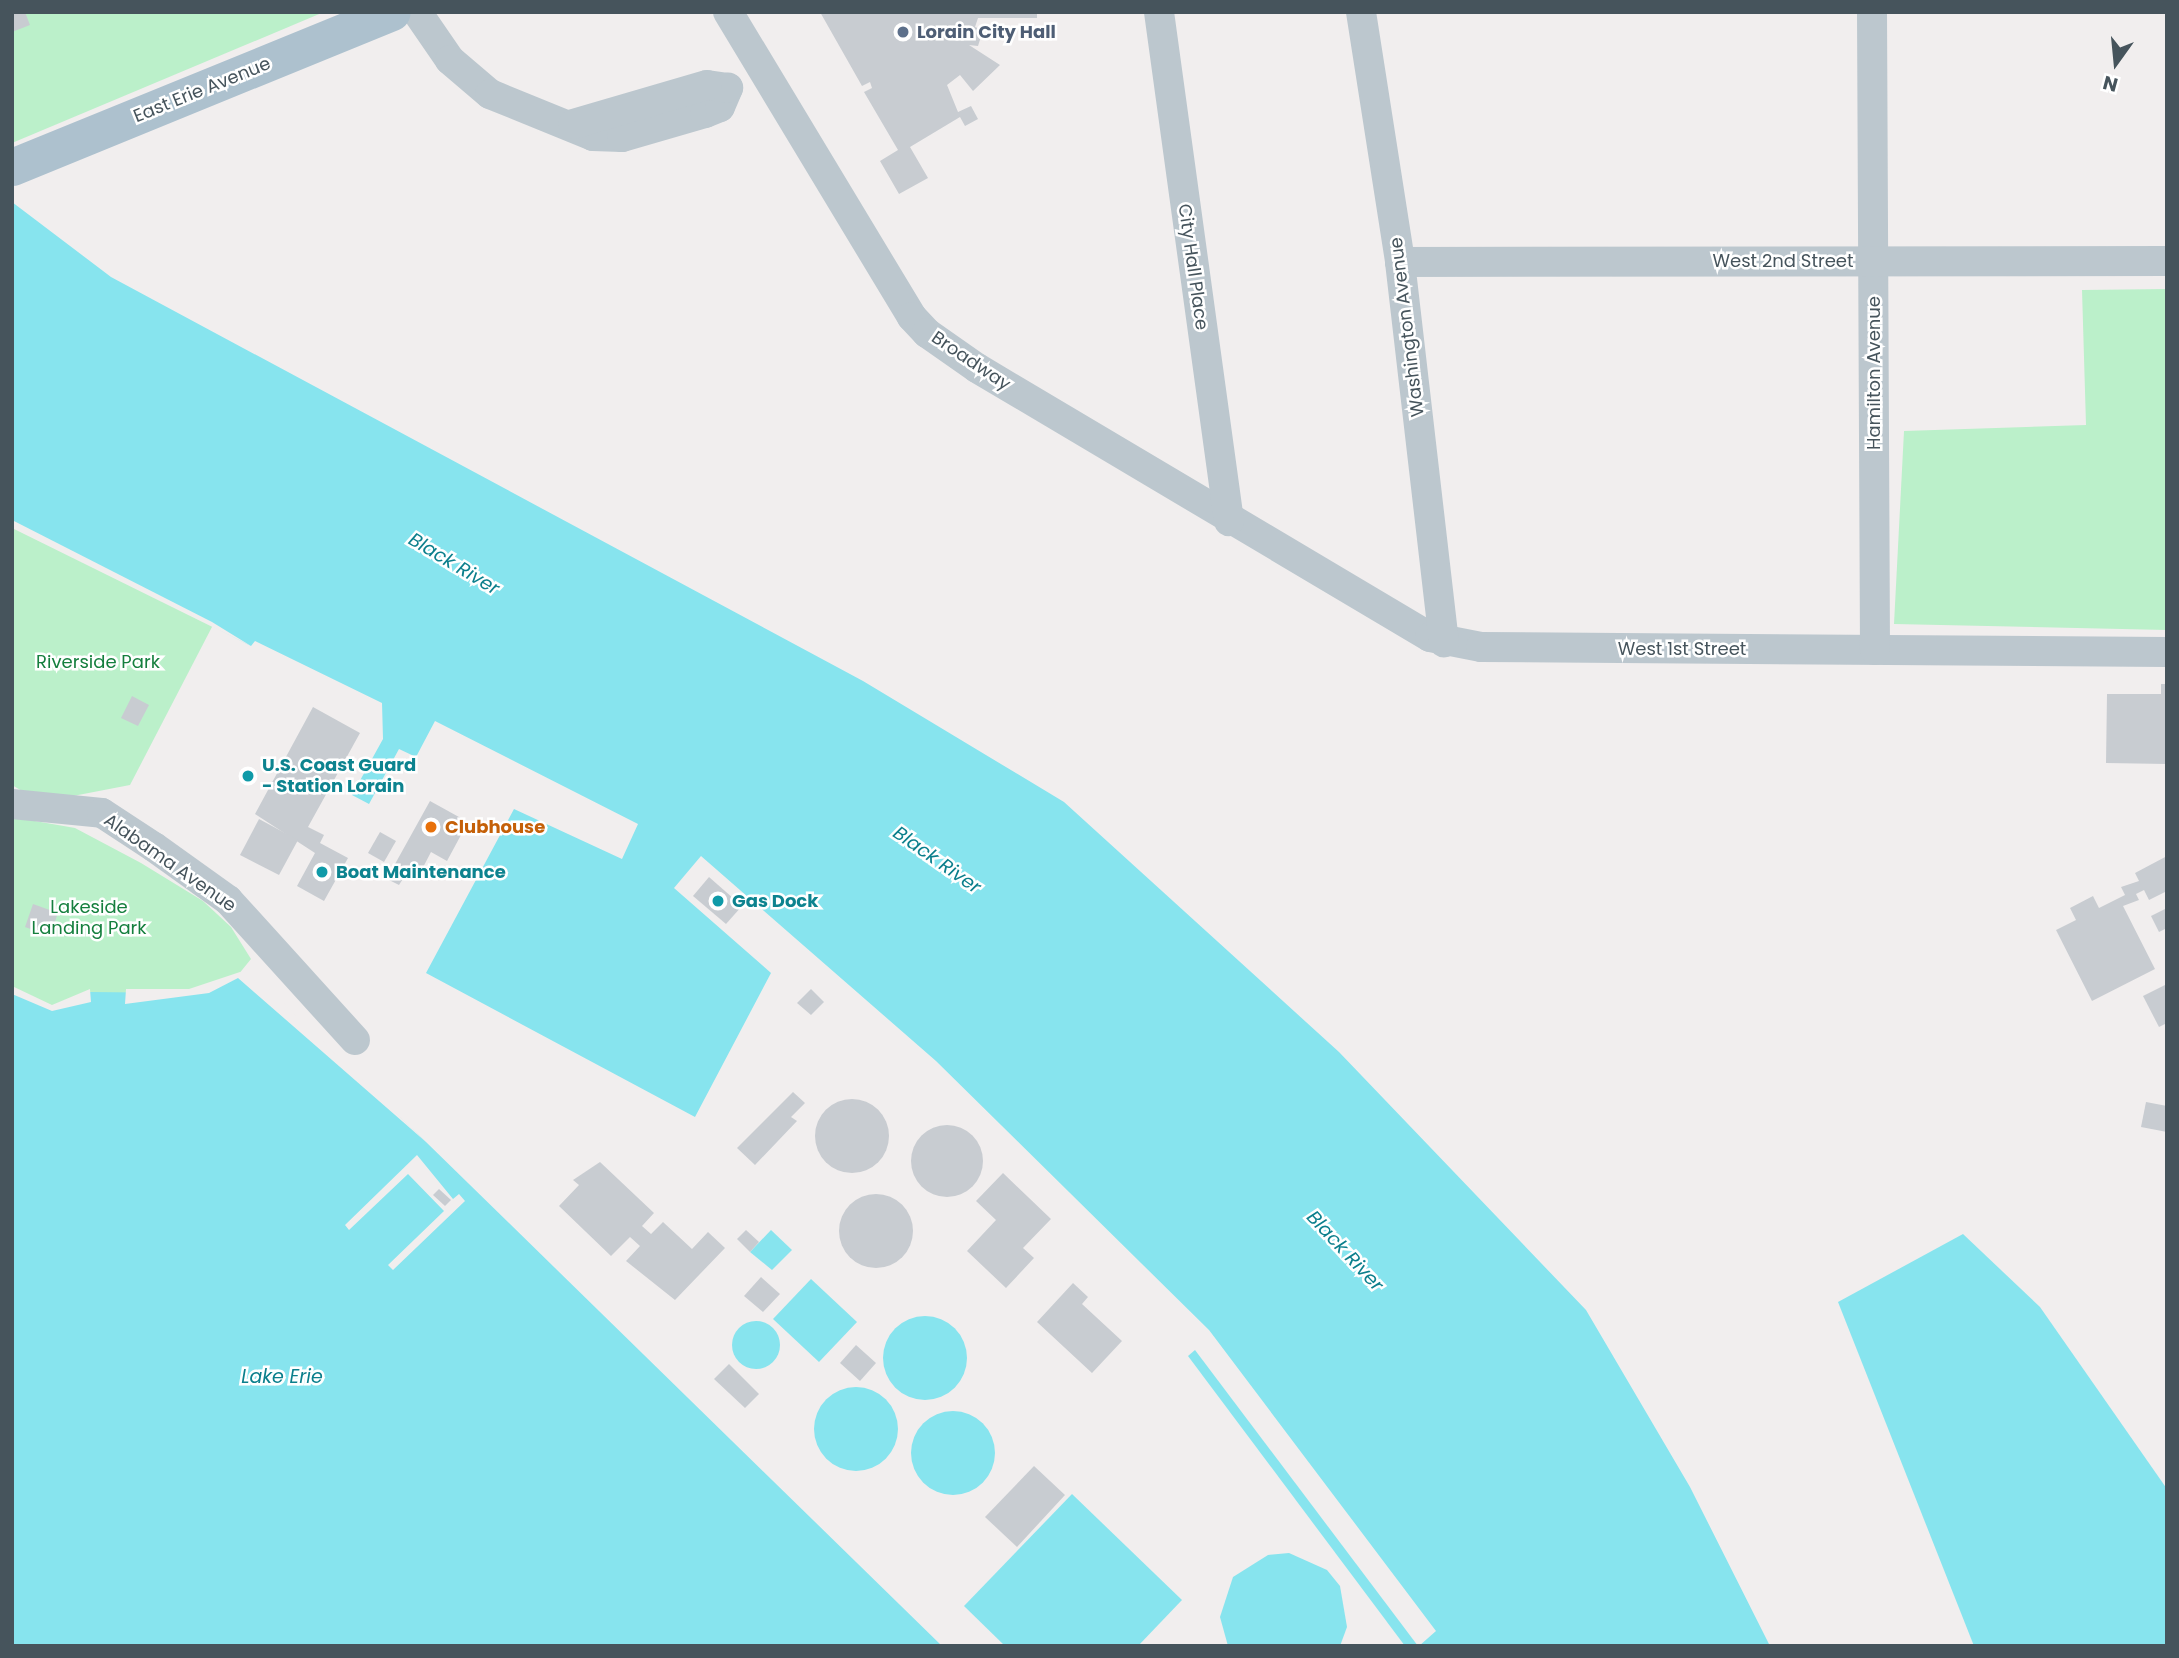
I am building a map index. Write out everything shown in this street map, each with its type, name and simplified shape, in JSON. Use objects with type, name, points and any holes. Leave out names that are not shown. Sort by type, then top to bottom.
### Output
[{"type":"main road","name":"East Erie Avenue","points":[[12,167],[392,12]]},
{"type":"street","points":[[416,12],[450,60],[491,94],[521,110],[574,124],[593,136],[622,137],[720,107],[728,88],[762,69]]},
{"type":"street","name":"Broadway","points":[[728,12],[912,317],[927,333],[1229,521]]},
{"type":"street","name":"City Hall Place","points":[[1159,12],[1229,521]]},
{"type":"street","name":"Washington Avenue","points":[[1361,12],[1400,262],[1444,642]]},
{"type":"street","name":"Hamilton Avenue","points":[[1872,12],[1875,650]]},
{"type":"street","name":"West 2nd Street","points":[[1400,262],[2167,261]]},
{"type":"street","name":"West 1st Street","points":[[1229,521],[1392,618],[1444,642],[2167,652]]},
{"type":"street","name":"Alabama Avenue","points":[[12,804],[102,813],[154,848],[228,900],[355,1040]]},
{"type":"green space","points":[[12,12],[324,12],[12,143]]},
{"type":"green space","points":[[2167,289],[2167,630],[1894,624],[1904,431],[2086,425],[2082,290]]},
{"type":"green space","name":"Riverside Park","points":[[12,524],[213,625],[130,785],[73,796],[27,794],[12,785]]},
{"type":"green space","name":"Lakeside Landing Park","points":[[12,817],[75,828],[141,863],[203,901],[231,927],[251,959],[238,975],[189,993],[126,993],[51,1009],[12,989]]},
{"type":"water","name":"Black River","points":[[12,202],[111,277],[863,681],[1064,802],[1339,1052],[1586,1310],[1690,1487],[1770,1646],[1419,1646],[1436,1631],[1209,1330],[936,1061],[701,856],[674,888],[771,973],[695,1117],[426,973],[514,809],[622,859],[638,824],[435,721],[416,757],[399,749],[369,804],[352,795],[383,739],[382,703],[255,641],[251,646],[12,524]]},
{"type":"water","name":"Lake Erie","points":[[238,975],[268,992],[426,1142],[942,1646],[12,1646],[12,989],[52,1009],[90,992],[189,993]]},
{"type":"water","points":[[771,1230],[792,1250],[772,1270],[750,1252]]},
{"type":"water","points":[[1963,1234],[2040,1307],[2167,1489],[2167,1646],[1974,1646],[1838,1302]]},
{"type":"water","points":[[811,1279],[857,1322],[819,1362],[773,1319]]},
{"type":"water","points":[[925,1316],[941,1319],[955,1328],[964,1342],[967,1358],[964,1374],[955,1388],[941,1397],[925,1400],[909,1397],[895,1388],[886,1374],[883,1358],[886,1342],[895,1328],[909,1319]]},
{"type":"water","points":[[756,1321],[773,1328],[780,1345],[773,1362],[756,1369],[739,1362],[732,1345],[739,1328]]},
{"type":"water","points":[[1195,1350],[1418,1646],[1405,1646],[1188,1356]]},
{"type":"water","points":[[856,1387],[872,1390],[886,1399],[895,1413],[898,1429],[895,1445],[886,1459],[872,1468],[856,1471],[840,1468],[826,1459],[817,1445],[814,1429],[817,1413],[826,1399],[840,1390]]},
{"type":"water","points":[[953,1411],[969,1414],[983,1423],[992,1437],[995,1453],[992,1469],[983,1483],[969,1492],[953,1495],[937,1492],[923,1483],[914,1469],[911,1453],[914,1437],[923,1423],[937,1414]]},
{"type":"water","points":[[1072,1494],[1182,1600],[1138,1646],[1005,1646],[964,1606]]},
{"type":"water","points":[[1289,1553],[1327,1570],[1340,1586],[1347,1627],[1340,1646],[1228,1646],[1220,1617],[1233,1577],[1268,1555]]},
{"type":"pier","points":[[12,520],[212,622],[251,646],[12,528]]},
{"type":"pier","points":[[240,972],[270,990],[426,1142],[238,978],[209,993],[125,1004],[126,989],[189,989]]},
{"type":"pier","points":[[12,986],[52,1005],[90,989],[91,1002],[52,1011],[12,994]]},
{"type":"pier","points":[[417,1155],[453,1199],[459,1194],[465,1201],[393,1270],[388,1265],[444,1211],[408,1174],[349,1230],[345,1225]]},
{"type":"building","points":[[12,12],[25,12],[30,25],[12,32]]},
{"type":"building","points":[[820,12],[1037,12],[1037,18],[978,18],[975,27],[983,30],[978,46],[969,45],[1000,65],[973,91],[960,75],[947,85],[958,112],[971,106],[978,119],[965,126],[960,117],[910,147],[928,178],[899,194],[880,161],[898,150],[864,92],[872,88],[870,82],[862,86]]},
{"type":"building","points":[[2161,684],[2167,684],[2167,764],[2106,763],[2107,694],[2161,694]]},
{"type":"building","points":[[132,696],[149,705],[138,726],[121,718]]},
{"type":"building","points":[[313,707],[360,733],[308,827],[324,835],[320,843],[348,858],[324,901],[297,886],[315,853],[255,814]]},
{"type":"building","points":[[430,801],[468,822],[447,861],[431,852],[418,877],[395,864]]},
{"type":"building","points":[[259,819],[298,840],[279,875],[240,855]]},
{"type":"building","points":[[380,832],[396,841],[384,862],[368,853]]},
{"type":"building","points":[[2167,856],[2167,891],[2149,900],[2144,890],[2136,894],[2139,900],[2123,906],[2155,969],[2092,1001],[2056,930],[2076,920],[2070,908],[2093,896],[2099,908],[2125,895],[2121,887],[2139,881],[2135,873]]},
{"type":"building","points":[[390,869],[404,877],[399,885],[385,878]]},
{"type":"building","name":"Gas Dock","points":[[709,877],[742,906],[726,924],[693,896]]},
{"type":"building","points":[[33,904],[58,913],[50,936],[25,927]]},
{"type":"building","points":[[2167,908],[2167,928],[2159,932],[2151,916]]},
{"type":"building","points":[[2165,985],[2167,1023],[2159,1027],[2143,996]]},
{"type":"building","points":[[811,989],[824,1002],[811,1015],[797,1003]]},
{"type":"building","points":[[793,1092],[805,1103],[791,1117],[797,1121],[755,1165],[737,1148]]},
{"type":"building","points":[[852,1099],[873,1105],[883,1115],[889,1136],[883,1157],[873,1167],[852,1173],[831,1167],[821,1157],[815,1136],[821,1115],[831,1105]]},
{"type":"building","points":[[2146,1102],[2167,1106],[2167,1132],[2141,1127]]},
{"type":"building","points":[[947,1125],[967,1131],[977,1141],[983,1161],[977,1181],[967,1191],[947,1197],[927,1191],[917,1181],[911,1161],[917,1141],[927,1131]]},
{"type":"building","points":[[600,1162],[654,1213],[642,1226],[651,1234],[663,1222],[692,1249],[708,1232],[725,1248],[675,1300],[626,1261],[640,1246],[630,1237],[611,1256],[559,1206],[579,1185],[573,1180]]},
{"type":"building","points":[[1003,1173],[1051,1219],[1023,1248],[1034,1258],[1006,1288],[967,1251],[996,1220],[976,1201]]},
{"type":"building","points":[[439,1189],[451,1200],[445,1206],[433,1195]]},
{"type":"building","points":[[876,1194],[897,1200],[907,1210],[913,1231],[907,1252],[897,1262],[876,1268],[855,1262],[845,1252],[839,1231],[845,1210],[855,1200]]},
{"type":"building","points":[[746,1230],[759,1242],[750,1252],[737,1239]]},
{"type":"building","points":[[761,1277],[780,1294],[763,1312],[744,1296]]},
{"type":"building","points":[[1073,1283],[1088,1297],[1082,1304],[1122,1341],[1092,1373],[1037,1322]]},
{"type":"building","points":[[856,1345],[876,1363],[860,1381],[840,1363]]},
{"type":"building","points":[[729,1364],[759,1394],[745,1408],[714,1379]]},
{"type":"building","points":[[1034,1466],[1065,1495],[1017,1547],[985,1517]]},
{"type":"place","name":"Lorain City Hall","points":[[903,32]]},
{"type":"place","name":"U.S. Coast Guard - Station Lorain","points":[[248,776]]},
{"type":"place","name":"Clubhouse","points":[[431,827]]},
{"type":"place","name":"Boat Maintenance","points":[[322,872]]},
{"type":"place","name":"Gas Dock","points":[[718,901]]}]
